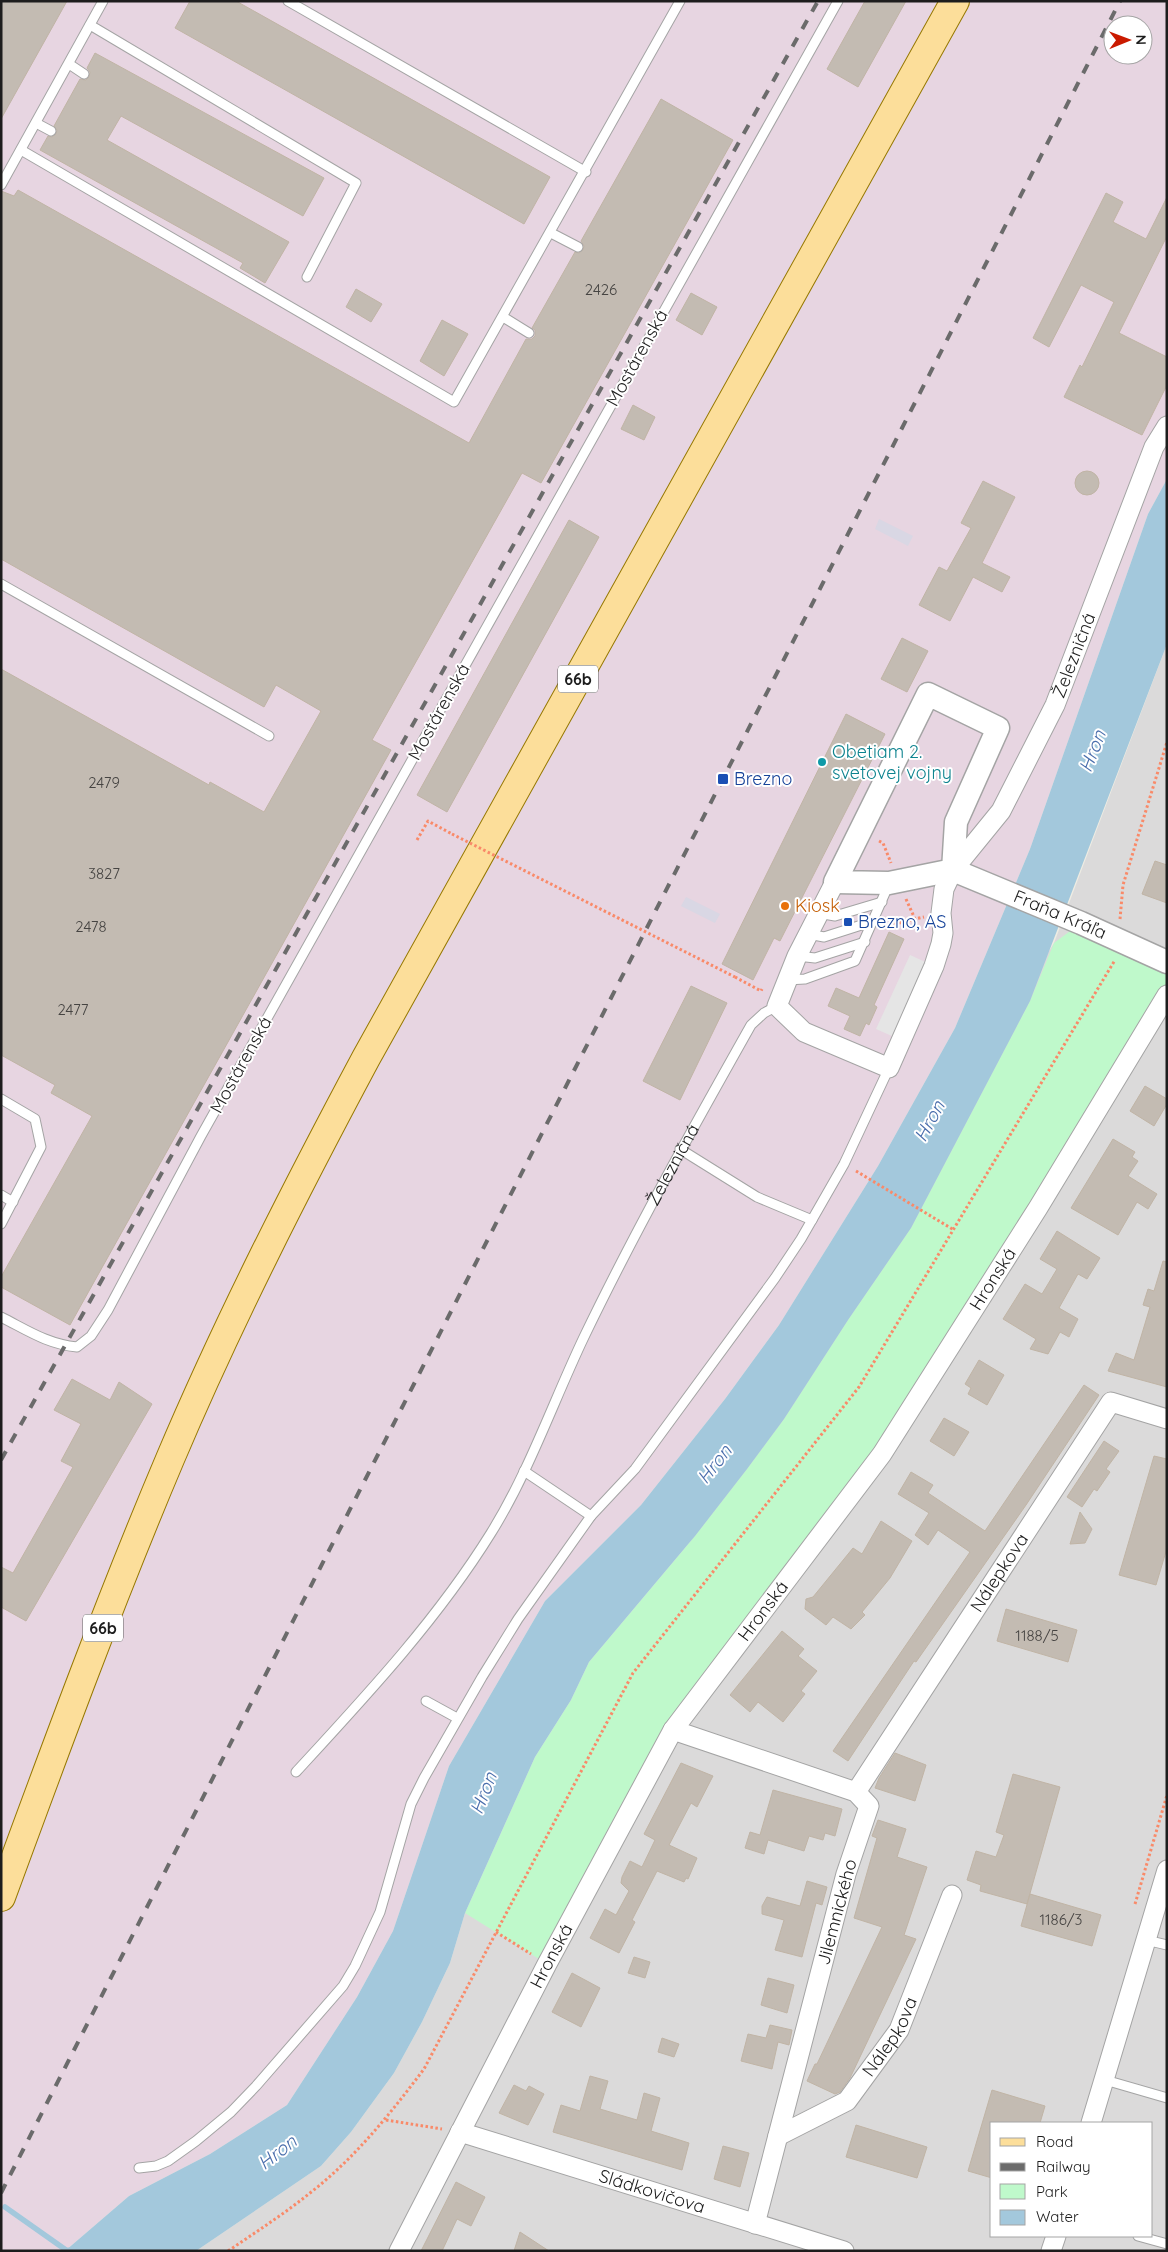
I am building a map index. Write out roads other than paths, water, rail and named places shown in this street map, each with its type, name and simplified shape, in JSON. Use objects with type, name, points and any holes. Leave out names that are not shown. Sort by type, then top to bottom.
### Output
[{"type":"main road","name":"66b","points":[[1,1897],[54,1752],[170,1458],[260,1264],[371,1050],[956,1]]},
{"type":"street","name":"Železničná","points":[[888,1068],[934,966],[941,944],[943,933],[941,913],[944,889],[953,870],[1001,811],[1055,705],[1154,447],[1167,426]]},
{"type":"street","points":[[834,882],[886,893],[953,870],[956,822],[998,728],[928,694],[818,913],[797,956],[777,1006],[804,1032],[888,1068]]},
{"type":"street","name":"Fraňa Kráľa","points":[[953,870],[1081,923],[1167,962]]},
{"type":"street","name":"Hronská","points":[[399,2251],[547,1964],[673,1730],[882,1454],[1038,1208],[1167,995]]},
{"type":"street","name":"Nálepkova","points":[[856,1792],[1111,1402],[1167,1419]]},
{"type":"street","points":[[673,1730],[856,1792]]},
{"type":"street","name":"Jilemnického","points":[[756,2224],[846,1874],[868,1806],[856,1792]]},
{"type":"street","points":[[1091,2122],[1167,1870]]},
{"type":"street","name":"Nálepkova","points":[[778,2136],[847,2101],[899,2030],[952,1895]]},
{"type":"street","name":"Sládkovičova","points":[[460,2132],[844,2251]]},
{"type":"street","points":[[1051,2251],[1056,2237]]},
{"type":"lane","points":[[1,185],[103,1]]},
{"type":"lane","points":[[288,1],[586,172]]},
{"type":"lane","points":[[21,150],[454,402],[586,172],[680,1]]},
{"type":"lane","name":"Mostárenská","points":[[1,1317],[48,1341],[77,1347],[91,1336],[104,1316],[210,1118],[838,1]]},
{"type":"lane","points":[[90,25],[356,182],[307,277]]},
{"type":"lane","points":[[69,64],[84,74]]},
{"type":"lane","points":[[36,123],[51,131]]},
{"type":"lane","points":[[551,233],[578,247]]},
{"type":"lane","points":[[502,318],[529,334]]},
{"type":"lane","points":[[1,584],[269,736]]},
{"type":"lane","points":[[818,913],[835,916],[886,893]]},
{"type":"lane","points":[[787,980],[805,979],[855,961],[886,893]]},
{"type":"lane","points":[[808,934],[824,937],[874,921]]},
{"type":"lane","points":[[797,956],[815,958],[865,942]]},
{"type":"lane","name":"Železničná","points":[[296,1772],[416,1637],[461,1580],[493,1530],[524,1471],[584,1336],[680,1149],[751,1025],[764,1013],[777,1006]]},
{"type":"lane","points":[[139,2168],[156,2166],[168,2161],[231,2112],[274,2066],[343,1986],[355,1966],[380,1912],[411,1804],[457,1718],[518,1619],[591,1516],[635,1469],[775,1278],[812,1220],[844,1164],[888,1068]]},
{"type":"lane","points":[[1,1099],[35,1119],[41,1147],[1,1224]]},
{"type":"lane","points":[[680,1149],[757,1197],[812,1220]]},
{"type":"lane","points":[[1,1195],[13,1202]]},
{"type":"lane","points":[[524,1471],[591,1516]]},
{"type":"lane","points":[[426,1701],[457,1718]]},
{"type":"lane","points":[[1146,1940],[1167,1946]]},
{"type":"lane","points":[[1105,2080],[1167,2098]]},
{"type":"lane","points":[[1142,2237],[1167,2244]]},
{"type":"water","name":"Hron","points":[[1167,479],[1167,644],[1030,1001],[911,1228],[848,1320],[784,1419],[695,1536],[589,1662],[571,1700],[535,1757],[465,1913],[450,1963],[422,2022],[394,2073],[351,2132],[321,2166],[196,2251],[65,2251],[129,2196],[210,2154],[287,2105],[357,1997],[393,1931],[449,1766],[545,1601],[641,1505],[725,1399],[779,1325],[878,1166],[955,1028],[1030,849],[1148,514]]},
{"type":"waterway","points":[[5,2207],[66,2250],[79,2251]]},
{"type":"railway","points":[[1,1460],[818,1]]},
{"type":"railway","points":[[1,2193],[1120,1]]},
{"type":"place","name":"Obetiam 2. svetovej vojny","points":[[822,762]]},
{"type":"place","name":"Brezno","points":[[723,779]]},
{"type":"place","name":"Kiosk","points":[[785,906]]},
{"type":"place","name":"Brezno, AS","points":[[848,922]]}]
